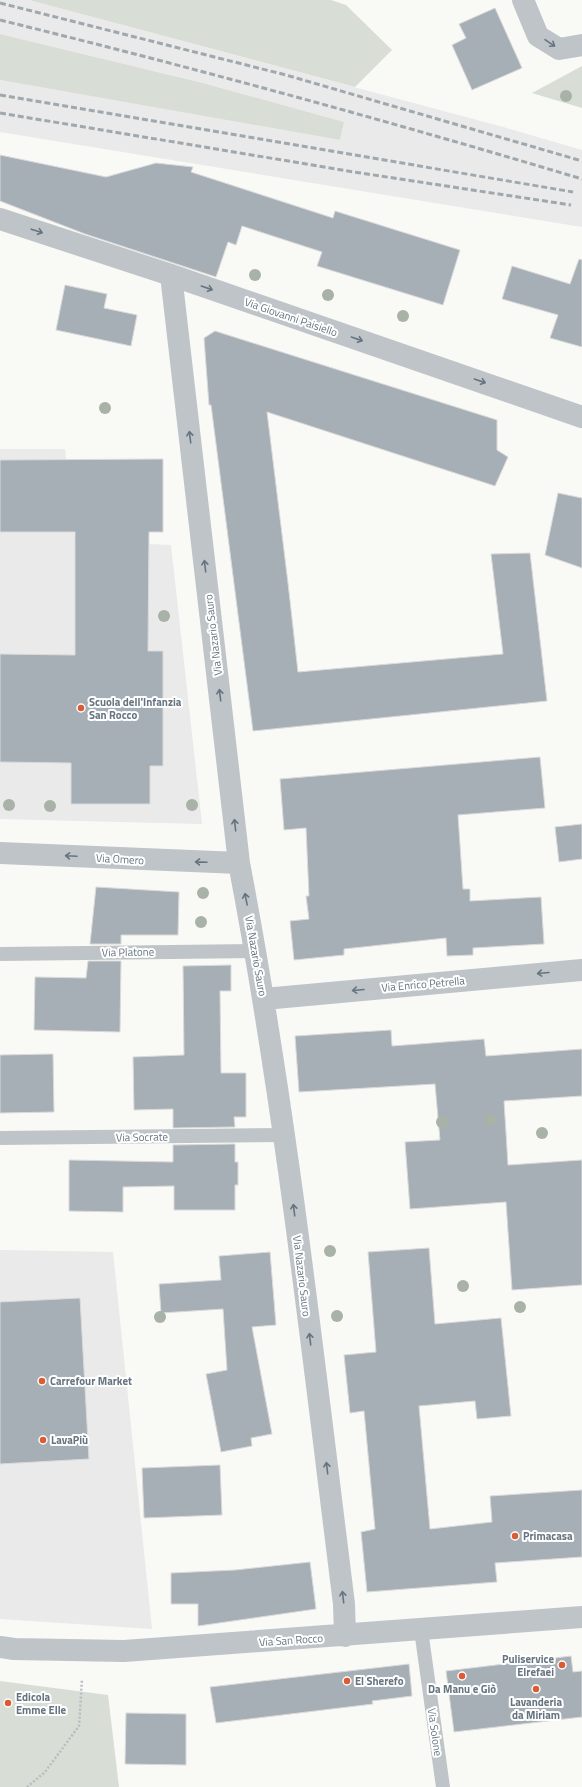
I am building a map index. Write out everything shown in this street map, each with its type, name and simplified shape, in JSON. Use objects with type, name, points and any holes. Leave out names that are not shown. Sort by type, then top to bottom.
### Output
[{"type":"street","points":[[523,0],[538,36],[559,49],[582,45]]},
{"type":"street","name":"Via Giovanni Paisiello","points":[[0,219],[171,275],[582,417]]},
{"type":"street","name":"Via Nazario Sauro","points":[[171,275],[240,863],[264,999],[285,1136],[344,1604],[345,1636]]},
{"type":"street","name":"Via Omero","points":[[0,853],[240,863]]},
{"type":"street","name":"Via Enrico Petrella","points":[[264,999],[582,970]]},
{"type":"street","name":"Via San Rocco","points":[[0,1648],[84,1651],[131,1650],[345,1636],[582,1617]]},
{"type":"lane","name":"Via Platone","points":[[0,954],[256,951]]},
{"type":"lane","name":"Via Socrate","points":[[0,1138],[285,1136]]},
{"type":"lane","name":"Via Solone","points":[[421,1630],[443,1787]]},
{"type":"path","points":[[27,1787],[45,1772],[79,1726],[84,1651]]},
{"type":"shaded area","points":[[0,0],[29,0],[503,127],[582,150],[582,227],[0,132],[0,80],[340,140],[344,122],[203,83],[0,34]]},
{"type":"shaded area","points":[[29,0],[331,0],[346,5],[392,50],[355,87]]},
{"type":"shaded area","points":[[0,34],[203,83],[344,122],[340,140],[0,80]]},
{"type":"shaded area","points":[[582,66],[582,108],[532,93]]},
{"type":"shaded area","points":[[0,449],[65,449],[75,541],[171,545],[202,824],[0,819]]},
{"type":"shaded area","points":[[0,1250],[113,1252],[152,1629],[0,1619]]},
{"type":"shaded area","points":[[0,1681],[108,1695],[119,1787],[0,1787]]},
{"type":"building","points":[[495,8],[522,68],[472,90],[452,45],[466,38],[459,24]]},
{"type":"building","points":[[0,155],[106,177],[156,163],[193,167],[191,172],[333,218],[335,211],[460,250],[443,305],[317,266],[322,252],[242,226],[236,245],[228,242],[216,277],[85,234],[0,201]]},
{"type":"building","points":[[579,259],[582,260],[582,347],[550,338],[558,315],[502,299],[512,266],[570,284]]},
{"type":"building","points":[[65,285],[107,294],[104,308],[137,315],[131,346],[56,330]]},
{"type":"building","points":[[215,331],[497,420],[497,450],[508,457],[495,486],[267,412],[298,672],[503,654],[491,554],[530,553],[547,701],[253,731],[211,405],[209,405],[204,338]]},
{"type":"building","name":"Scuola dell'Infanzia San Rocco","points":[[163,459],[163,532],[149,532],[148,651],[163,651],[163,766],[150,766],[150,804],[71,804],[71,763],[0,762],[0,654],[75,655],[75,532],[0,532],[0,460]]},
{"type":"building","points":[[558,493],[582,498],[582,568],[545,555]]},
{"type":"building","points":[[540,757],[545,808],[458,815],[463,889],[470,889],[470,901],[541,897],[544,944],[473,948],[473,955],[447,956],[446,938],[344,949],[344,955],[294,960],[290,921],[309,919],[306,896],[309,896],[306,828],[284,830],[280,779]]},
{"type":"building","points":[[582,824],[582,859],[559,862],[555,827]]},
{"type":"building","points":[[96,887],[179,892],[178,935],[121,935],[121,944],[90,944]]},
{"type":"building","points":[[88,961],[121,961],[120,1032],[34,1030],[35,977],[86,978]]},
{"type":"building","points":[[231,965],[231,991],[220,991],[221,1073],[246,1073],[246,1117],[234,1117],[235,1127],[173,1128],[173,1109],[134,1110],[133,1057],[184,1055],[183,966]]},
{"type":"building","points":[[391,1030],[392,1046],[484,1039],[486,1056],[582,1049],[582,1096],[504,1101],[508,1165],[582,1160],[582,1285],[512,1290],[506,1202],[410,1209],[405,1142],[440,1140],[435,1084],[299,1092],[295,1036]]},
{"type":"building","points":[[53,1054],[54,1112],[0,1113],[0,1055]]},
{"type":"building","points":[[235,1144],[235,1162],[238,1162],[238,1185],[235,1185],[235,1210],[174,1210],[174,1186],[123,1187],[123,1212],[69,1211],[69,1160],[173,1162],[173,1145]]},
{"type":"building","points":[[429,1248],[435,1324],[501,1318],[511,1416],[477,1419],[475,1401],[419,1406],[430,1529],[492,1522],[490,1496],[582,1490],[582,1557],[495,1563],[497,1582],[367,1592],[361,1532],[375,1529],[364,1411],[350,1413],[344,1355],[376,1352],[368,1252]]},
{"type":"building","points":[[270,1252],[276,1325],[252,1327],[272,1434],[251,1438],[252,1446],[221,1452],[206,1374],[227,1370],[223,1309],[161,1313],[159,1284],[221,1280],[219,1256]]},
{"type":"building","name":"Carrefour Market","points":[[80,1298],[89,1459],[0,1464],[0,1302]]},
{"type":"building","points":[[220,1465],[222,1515],[144,1518],[142,1468]]},
{"type":"building","points":[[310,1562],[316,1609],[198,1626],[198,1604],[171,1604],[171,1573],[235,1570]]},
{"type":"building","points":[[571,1656],[573,1672],[582,1671],[582,1717],[454,1732],[446,1671]]},
{"type":"building","points":[[409,1664],[412,1696],[372,1701],[373,1704],[216,1723],[210,1687]]},
{"type":"building","points":[[126,1713],[186,1714],[186,1765],[125,1764]]},
{"type":"railway","points":[[0,3],[286,75],[582,161]]},
{"type":"railway","points":[[0,20],[292,96],[437,136],[582,179]]},
{"type":"railway","points":[[0,95],[573,192]]},
{"type":"railway","points":[[0,113],[354,172],[571,205]]},
{"type":"place","name":"Scuola dell'Infanzia San Rocco","points":[[81,708]]},
{"type":"place","name":"Carrefour Market","points":[[42,1381]]},
{"type":"place","name":"LavaPiù","points":[[43,1440]]},
{"type":"place","name":"Primacasa","points":[[515,1536]]},
{"type":"place","name":"Puliservice Elrefaei","points":[[562,1665]]},
{"type":"place","name":"Da Manu e Giò","points":[[462,1676]]},
{"type":"place","name":"El Sherefo","points":[[347,1681]]},
{"type":"place","name":"Lavanderia da Miriam","points":[[536,1689]]},
{"type":"place","name":"Edicola Emme Elle","points":[[8,1703]]}]
